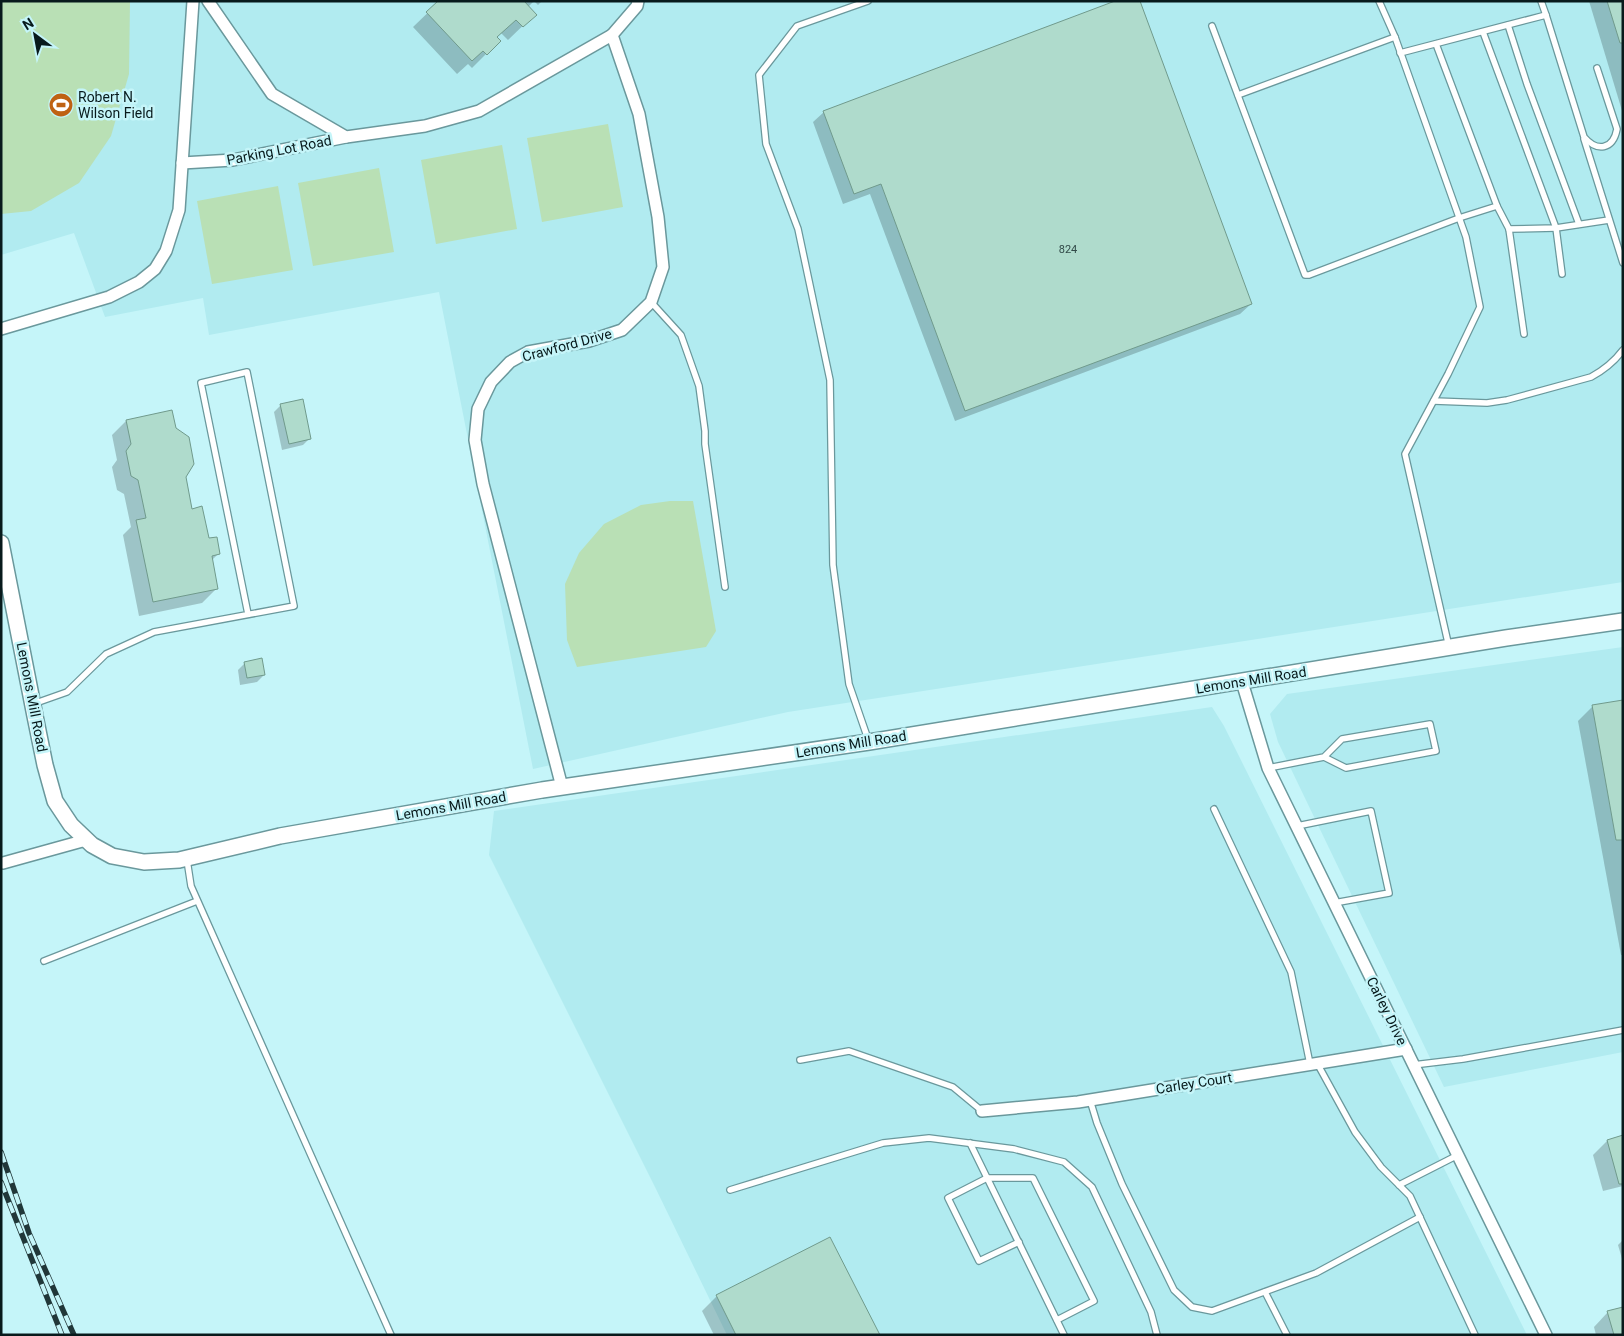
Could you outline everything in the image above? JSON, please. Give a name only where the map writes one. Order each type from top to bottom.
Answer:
[{"type":"street","points":[[1,329],[105,299],[139,282],[154,269],[166,251],[179,210],[193,1]]},
{"type":"street","points":[[208,1],[272,94],[346,137]]},
{"type":"street","points":[[612,35],[637,6],[638,1]]},
{"type":"street","name":"Parking Lot Road","points":[[182,163],[234,160],[346,137],[425,126],[479,111],[612,35]]},
{"type":"street","name":"Crawford Drive","points":[[562,787],[483,484],[475,440],[478,409],[492,382],[510,362],[528,352],[589,341],[622,330],[651,302],[663,267],[658,217],[639,114],[612,35]]},
{"type":"street","name":"Lemons Mill Road","points":[[1,543],[45,765],[55,801],[65,818],[86,840],[112,856],[134,862],[156,862],[187,858],[280,836],[562,787],[869,742],[1623,621]]},
{"type":"street","name":"Carley Drive","points":[[1242,682],[1268,768],[1546,1335]]},
{"type":"street","points":[[3,863],[86,840]]},
{"type":"street","name":"Carley Court","points":[[982,1111],[1090,1100],[1406,1049]]},
{"type":"lane","points":[[868,1],[797,26],[759,75],[766,144],[798,229],[830,380],[834,565],[849,684],[869,742]]},
{"type":"lane","points":[[1379,1],[1395,37],[1466,237],[1480,307],[1406,454],[1449,648]]},
{"type":"lane","points":[[1541,1],[1623,263]]},
{"type":"lane","points":[[1400,53],[1546,15]]},
{"type":"lane","points":[[1508,25],[1527,84],[1580,224]]},
{"type":"lane","points":[[1212,26],[1305,275],[1309,276],[1459,218],[1498,206]]},
{"type":"lane","points":[[1483,32],[1556,228],[1562,274]]},
{"type":"lane","points":[[1238,95],[1395,37]]},
{"type":"lane","points":[[1436,44],[1498,206],[1509,229],[1524,334]]},
{"type":"lane","points":[[1584,137],[1591,145],[1600,148],[1608,145],[1616,137],[1617,129],[1597,68]]},
{"type":"lane","points":[[1509,229],[1556,228],[1609,220]]},
{"type":"lane","points":[[651,302],[681,335],[699,386],[725,588]]},
{"type":"lane","points":[[1434,401],[1487,403],[1507,400],[1591,377],[1617,359],[1623,350]]},
{"type":"lane","points":[[33,704],[67,692],[106,654],[154,632],[294,606],[247,372],[201,383],[248,614]]},
{"type":"lane","points":[[1268,768],[1324,757],[1342,739],[1430,724],[1436,751],[1346,768],[1324,757]]},
{"type":"lane","points":[[1214,809],[1291,972],[1314,1064],[1355,1132],[1381,1167],[1410,1196],[1475,1335]]},
{"type":"lane","points":[[1297,826],[1372,811],[1389,893],[1334,903]]},
{"type":"lane","points":[[187,858],[191,886],[391,1335]]},
{"type":"lane","points":[[44,961],[198,901]]},
{"type":"lane","points":[[1413,1064],[1463,1059],[1623,1030]]},
{"type":"lane","points":[[800,1060],[849,1051],[953,1087],[982,1111]]},
{"type":"lane","points":[[1090,1100],[1097,1123],[1122,1184],[1174,1290],[1192,1307],[1212,1312],[1316,1273],[1420,1217]]},
{"type":"lane","points":[[730,1190],[883,1143],[928,1138],[1014,1149],[1064,1162],[1092,1187],[1151,1312],[1157,1335]]},
{"type":"lane","points":[[970,1143],[1064,1335]]},
{"type":"lane","points":[[1399,1185],[1458,1155]]},
{"type":"lane","points":[[1018,1242],[978,1261],[948,1198],[987,1178],[1033,1178],[1094,1301],[1057,1320]]},
{"type":"lane","points":[[1265,1292],[1286,1335]]},
{"type":"shaded area","points":[[1,1],[1623,1],[1623,582],[788,712],[533,769],[439,292],[209,335],[203,298],[105,317],[74,233],[1,255]]},
{"type":"shaded area","points":[[1623,647],[1623,1052],[1444,1087],[1278,742],[1270,714],[1287,694]]},
{"type":"shaded area","points":[[1212,707],[1224,726],[1527,1335],[727,1335],[489,855],[494,811]]},
{"type":"green space","name":"Robert N. Wilson Field","points":[[1,1],[130,1],[129,74],[111,136],[79,183],[31,211],[1,214]]},
{"type":"green space","points":[[608,124],[623,207],[542,222],[527,138]]},
{"type":"green space","points":[[502,145],[517,229],[436,244],[421,160]]},
{"type":"green space","points":[[379,168],[394,252],[313,266],[298,183]]},
{"type":"green space","points":[[278,186],[293,270],[212,284],[197,201]]},
{"type":"green space","points":[[670,501],[693,501],[716,631],[706,647],[577,667],[567,640],[565,584],[579,553],[604,524],[641,505]]},
{"type":"building","points":[[438,1],[524,1],[537,15],[523,27],[516,20],[497,37],[501,41],[487,55],[483,51],[472,61],[426,12]]},
{"type":"building","points":[[1115,1],[1140,1],[1252,304],[965,411],[881,184],[854,194],[823,111]]},
{"type":"building","points":[[1607,1],[1623,1],[1623,43],[1620,43]]},
{"type":"building","points":[[303,399],[311,439],[289,444],[280,404]]},
{"type":"building","points":[[172,410],[176,428],[189,437],[194,464],[186,477],[192,509],[202,506],[209,538],[217,537],[220,554],[212,556],[218,589],[153,602],[136,520],[146,518],[138,480],[131,476],[126,451],[131,444],[126,420]]},
{"type":"building","points":[[262,658],[265,675],[247,678],[244,662]]},
{"type":"building","points":[[1623,700],[1623,840],[1616,840],[1592,705]]},
{"type":"building","points":[[1623,1135],[1623,1184],[1619,1184],[1607,1140]]},
{"type":"building","points":[[830,1237],[880,1335],[736,1335],[716,1295]]},
{"type":"building","points":[[1623,1307],[1623,1335],[1614,1335],[1607,1311]]},
{"type":"railway","points":[[1,1152],[29,1233],[74,1335]]},
{"type":"railway","points":[[1,1182],[62,1335]]},
{"type":"place","name":"Robert N. Wilson Field","points":[[61,105]]}]
